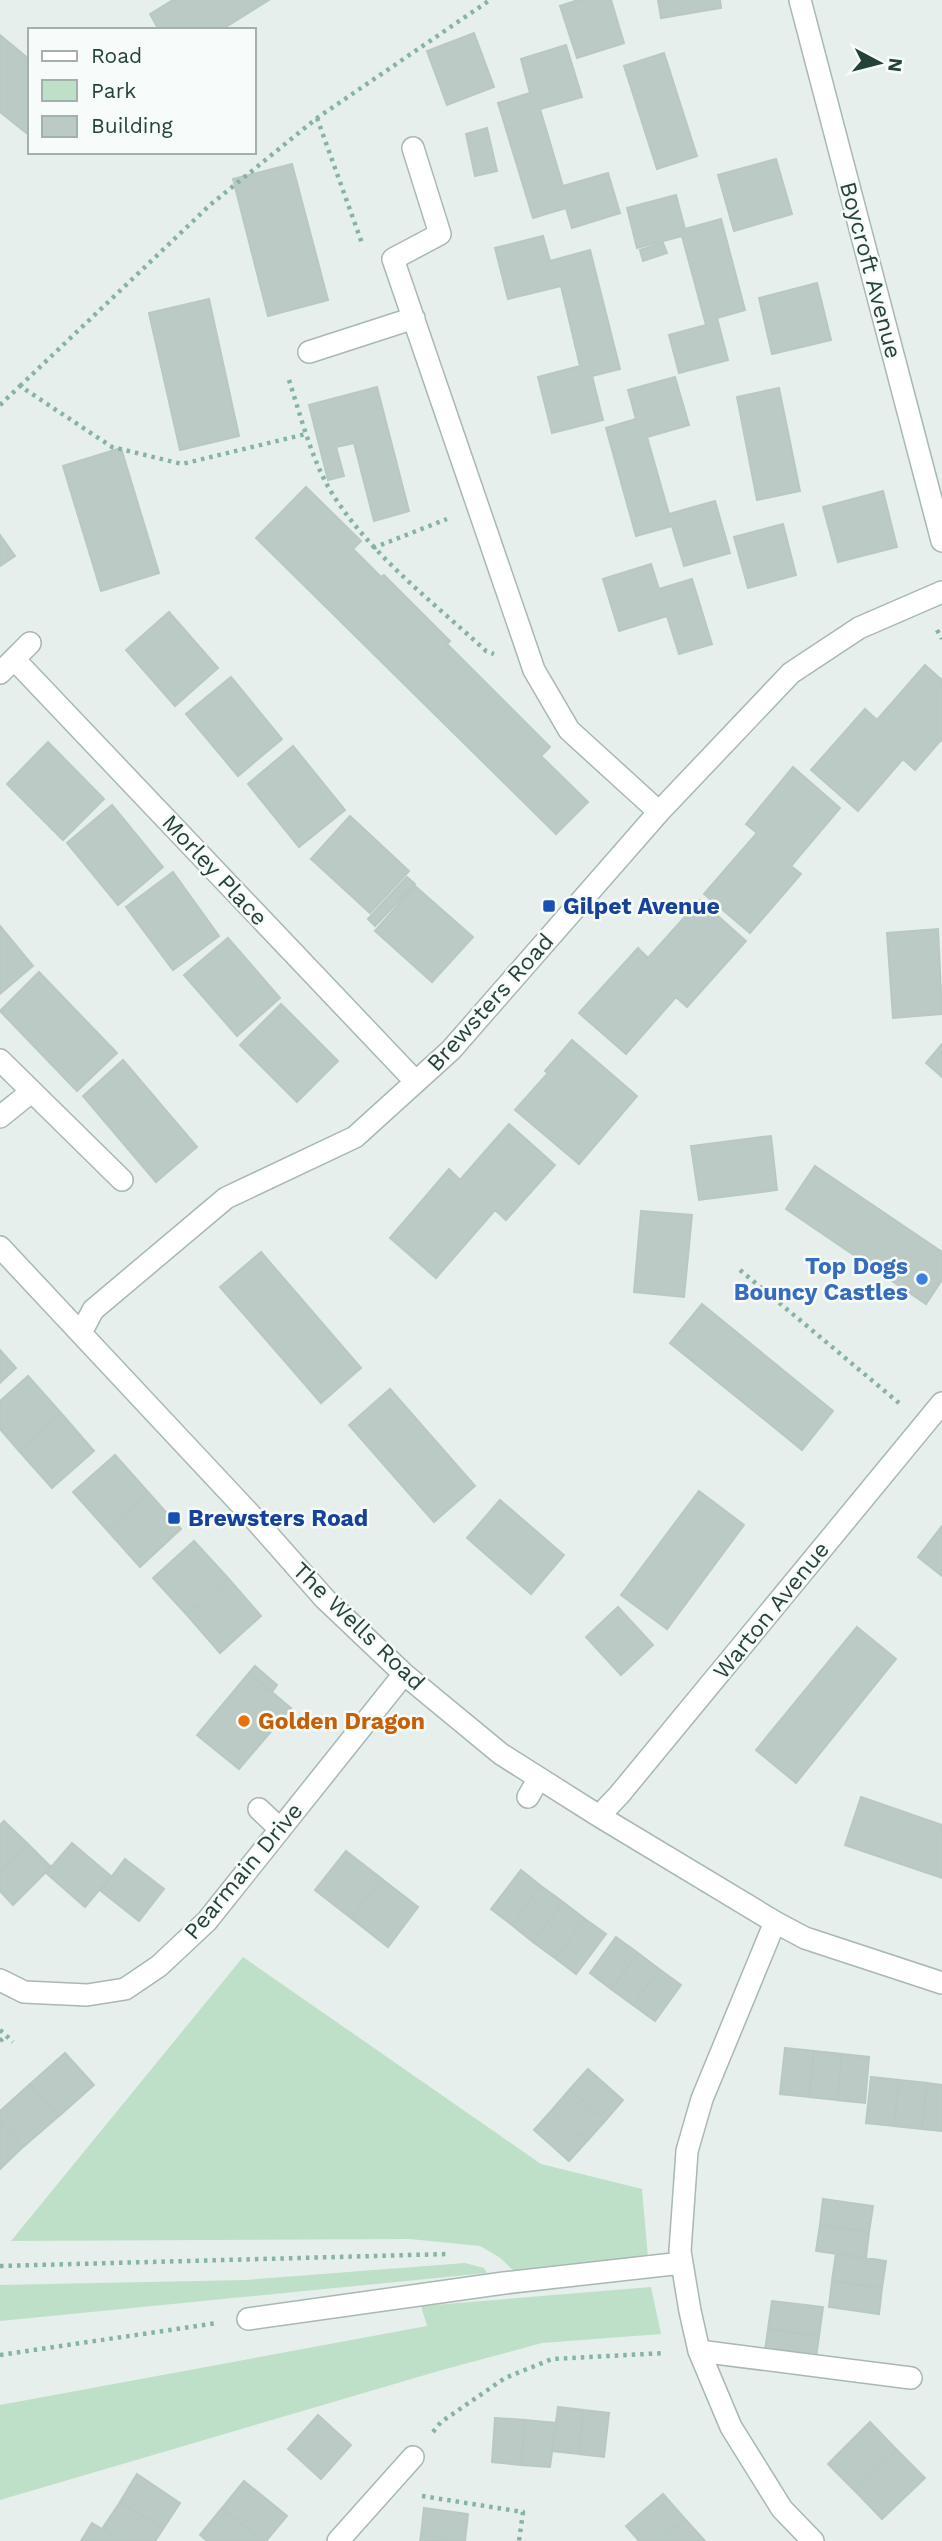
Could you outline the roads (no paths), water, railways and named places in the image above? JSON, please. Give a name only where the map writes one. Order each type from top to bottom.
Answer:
[{"type":"street","name":"Boycroft Avenue","points":[[800,0],[942,541]]},
{"type":"street","points":[[412,148],[440,234],[393,259],[534,670],[569,730],[659,812]]},
{"type":"street","points":[[310,352],[414,318]]},
{"type":"street","name":"Brewsters Road","points":[[81,1333],[93,1310],[226,1198],[355,1137],[451,1050],[659,812],[790,673],[859,628],[942,593]]},
{"type":"street","name":"Morley Place","points":[[30,643],[7,666],[416,1082]]},
{"type":"street","points":[[0,1060],[122,1180]]},
{"type":"street","points":[[0,1117],[31,1092]]},
{"type":"street","name":"The Wells Road","points":[[0,1247],[249,1513],[325,1599],[404,1674],[501,1754],[599,1816],[805,1938],[942,1983]]},
{"type":"street","name":"Warton Avenue","points":[[599,1816],[942,1403]]},
{"type":"street","name":"Pearmain Drive","points":[[0,1980],[24,1992],[87,1995],[125,1989],[159,1966],[207,1921],[404,1674]]},
{"type":"street","points":[[528,1797],[539,1778]]},
{"type":"street","points":[[259,1809],[279,1828]]},
{"type":"street","points":[[775,1922],[702,2099],[691,2138],[684,2185],[680,2251],[699,2351],[731,2427],[782,2509],[813,2541]]},
{"type":"street","points":[[248,2319],[504,2283],[682,2263]]},
{"type":"street","points":[[699,2351],[911,2378]]},
{"type":"street","points":[[338,2541],[412,2457]]},
{"type":"place","name":"Gilpet Avenue","points":[[549,906]]},
{"type":"place","name":"Top Dogs Bouncy Castles","points":[[922,1279]]},
{"type":"place","name":"Brewsters Road","points":[[174,1518]]},
{"type":"place","name":"Golden Dragon","points":[[244,1721]]}]
